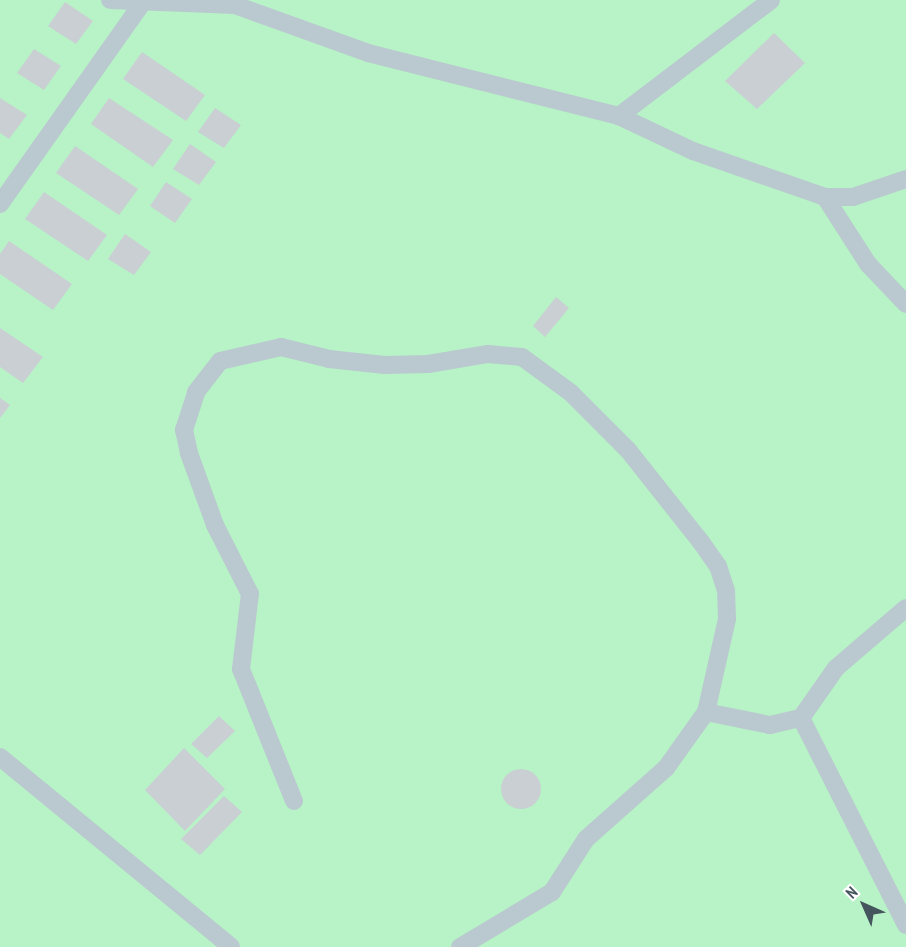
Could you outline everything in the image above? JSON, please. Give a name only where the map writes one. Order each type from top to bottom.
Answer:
[{"type":"street","points":[[110,0],[235,5],[368,53],[619,117],[693,151],[825,197],[853,196],[906,179]]},
{"type":"street","points":[[619,117],[771,0]]},
{"type":"street","points":[[0,204],[143,2]]},
{"type":"street","points":[[825,197],[868,264],[906,304]]},
{"type":"street","points":[[294,801],[241,669],[250,594],[196,479],[184,430],[206,375],[220,361],[255,350],[281,347],[329,359],[385,365],[507,354],[542,368],[628,450],[718,566],[726,590],[727,619],[706,712],[666,768],[585,839],[552,892],[460,947]]},
{"type":"street","points":[[706,712],[770,725],[801,718],[836,668],[906,608]]},
{"type":"street","points":[[801,718],[906,925]]},
{"type":"street","points":[[0,757],[231,947]]},
{"type":"green space","points":[[0,0],[906,0],[906,947],[0,947]]},
{"type":"building","points":[[65,2],[93,21],[76,44],[48,26]]},
{"type":"building","points":[[774,33],[805,63],[757,109],[725,81]]},
{"type":"building","points":[[34,49],[61,66],[44,90],[17,73]]},
{"type":"building","points":[[142,52],[205,95],[186,121],[123,79]]},
{"type":"building","points":[[0,98],[27,115],[9,139],[0,133]]},
{"type":"building","points":[[109,98],[173,140],[153,167],[91,124]]},
{"type":"building","points":[[215,108],[241,125],[224,148],[198,132]]},
{"type":"building","points":[[190,144],[216,162],[199,185],[173,169]]},
{"type":"building","points":[[75,146],[138,189],[119,215],[56,173]]},
{"type":"building","points":[[166,182],[192,199],[175,223],[150,206]]},
{"type":"building","points":[[44,192],[107,235],[88,261],[25,219]]},
{"type":"building","points":[[125,234],[151,252],[134,275],[108,259]]},
{"type":"building","points":[[9,241],[72,284],[53,310],[0,274],[0,254]]},
{"type":"building","points":[[556,297],[569,308],[545,337],[533,326]]},
{"type":"building","points":[[0,328],[43,357],[23,383],[0,367]]},
{"type":"building","points":[[0,398],[10,405],[0,418]]},
{"type":"building","points":[[219,716],[235,731],[207,758],[191,744]]},
{"type":"building","points":[[184,748],[225,789],[185,831],[145,790]]},
{"type":"building","points":[[521,769],[535,775],[541,789],[535,803],[521,809],[507,803],[501,789],[507,775]]},
{"type":"building","points":[[224,796],[242,812],[200,855],[181,839]]}]
